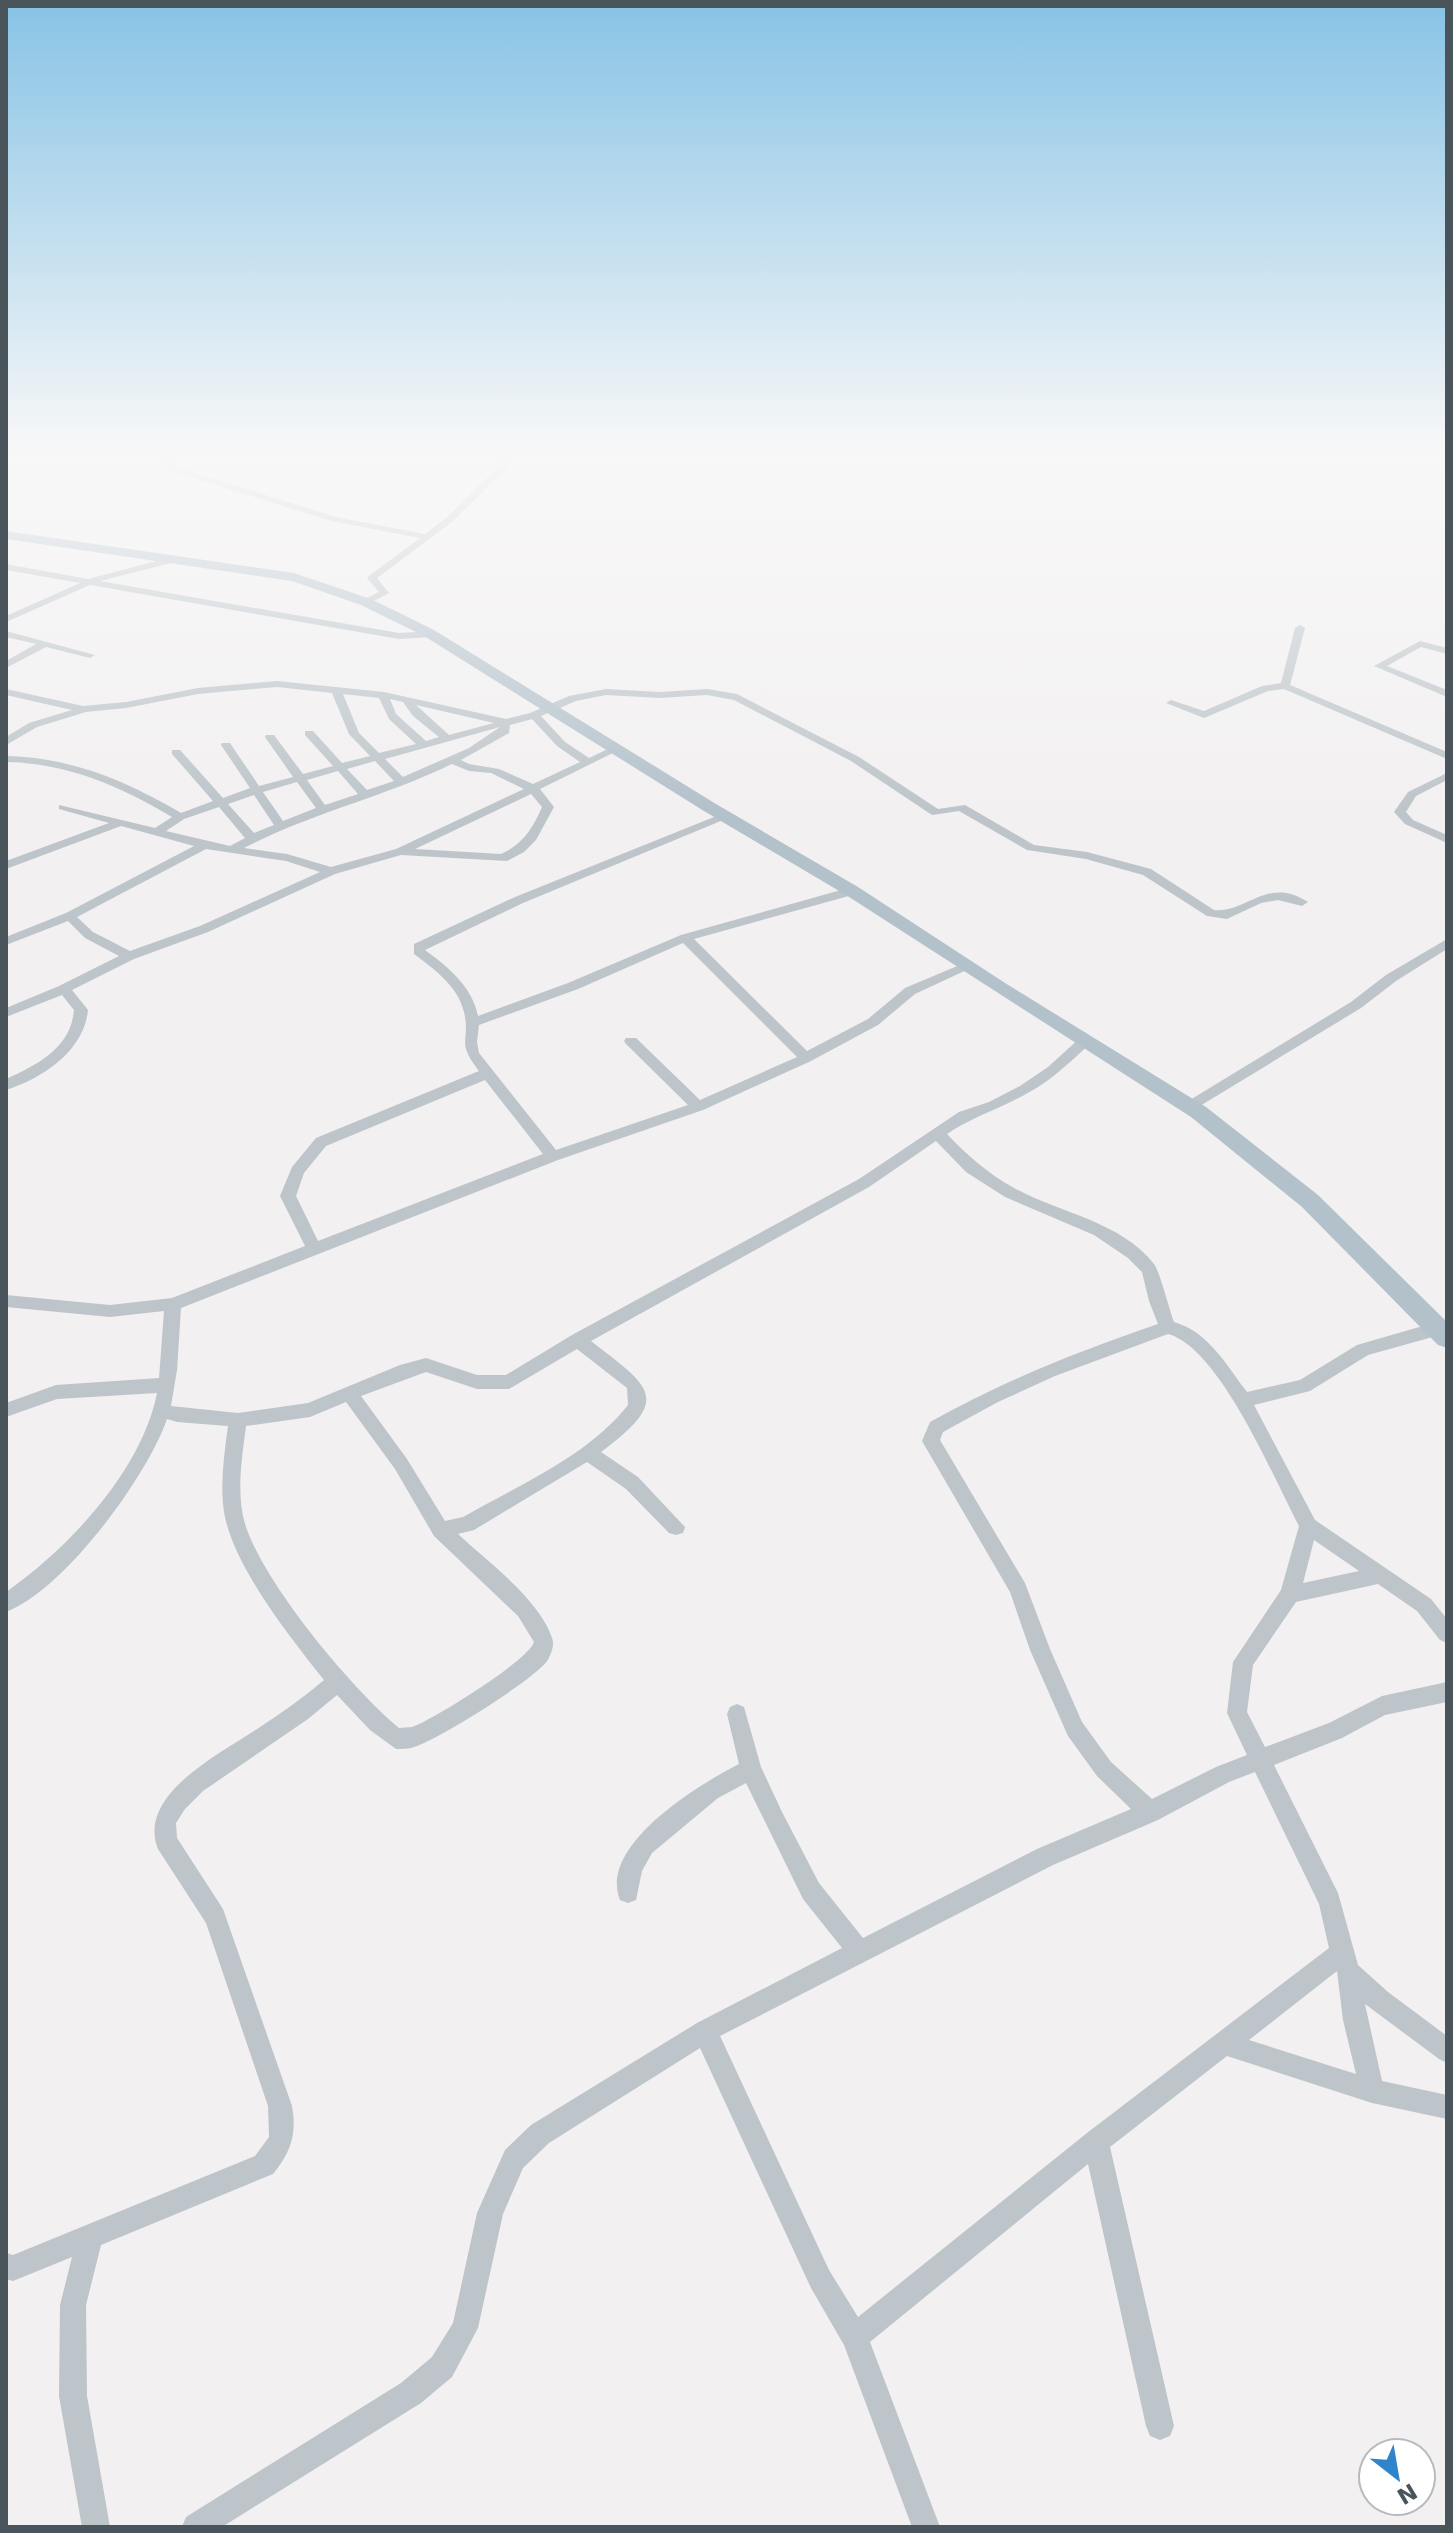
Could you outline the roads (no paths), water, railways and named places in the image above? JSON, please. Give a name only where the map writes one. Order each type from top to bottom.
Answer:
[{"type":"main road","points":[[276,574],[294,577],[368,601],[433,634],[542,712],[616,749],[852,891],[967,967],[1190,1106],[1261,1159],[1334,1222],[1443,1331]]},
{"type":"street","points":[[6,581],[26,574]]},
{"type":"street","points":[[49,574],[399,636],[433,634]]},
{"type":"street","points":[[6,619],[93,580],[116,574]]},
{"type":"street","points":[[368,601],[384,593],[372,578],[377,574]]},
{"type":"street","points":[[1285,686],[1300,628]]},
{"type":"street","points":[[6,634],[90,655]]},
{"type":"street","points":[[6,665],[46,643]]},
{"type":"street","points":[[1447,651],[1420,644],[1379,666],[1447,694]]},
{"type":"street","points":[[6,742],[33,725],[85,709],[126,705],[198,691],[277,684],[384,695],[505,722]]},
{"type":"street","points":[[1171,703],[1204,715],[1266,688],[1285,686],[1447,756]]},
{"type":"street","points":[[6,692],[85,709]]},
{"type":"street","points":[[337,692],[354,734],[402,782]]},
{"type":"street","points":[[159,831],[180,817],[256,790],[542,712],[573,698],[606,692],[660,695],[707,692],[737,697],[855,759],[936,813],[952,807],[968,809],[1031,848],[1087,856],[1147,872],[1211,913],[1227,915],[1257,900],[1278,896],[1302,902]]},
{"type":"street","points":[[384,695],[384,702],[392,716],[423,744]]},
{"type":"street","points":[[406,699],[417,714],[446,738]]},
{"type":"street","points":[[542,712],[561,744],[589,763]]},
{"type":"street","points":[[230,850],[279,824],[402,782],[452,759],[505,731],[505,722]]},
{"type":"street","points":[[309,733],[365,795]]},
{"type":"street","points":[[270,737],[324,811]]},
{"type":"street","points":[[226,745],[279,824]]},
{"type":"street","points":[[6,1013],[64,989],[129,956],[204,929],[331,871],[400,852],[616,749]]},
{"type":"street","points":[[176,752],[252,838]]},
{"type":"street","points":[[6,759],[30,758],[61,765],[139,792],[180,817]]},
{"type":"street","points":[[400,852],[489,859],[518,852],[537,834],[548,807],[546,801],[531,788],[493,770],[463,769],[452,759]]},
{"type":"street","points":[[1447,776],[1412,794],[1400,807],[1400,812],[1409,822],[1447,839]]},
{"type":"street","points":[[63,807],[204,845],[287,858],[331,871]]},
{"type":"street","points":[[553,1156],[486,1074],[468,1043],[473,1022],[452,977],[419,951],[419,947],[519,900],[724,816]]},
{"type":"street","points":[[6,865],[119,823]]},
{"type":"street","points":[[6,941],[70,916],[204,845]]},
{"type":"street","points":[[473,1022],[573,986],[685,938],[852,891]]},
{"type":"street","points":[[70,916],[78,928],[129,956]]},
{"type":"street","points":[[685,938],[806,1058]]},
{"type":"street","points":[[1190,1106],[1356,1005],[1391,978],[1447,943]]},
{"type":"street","points":[[6,1301],[110,1311],[173,1304],[553,1156],[698,1107],[806,1058],[873,1022],[910,991],[967,967]]},
{"type":"street","points":[[6,1085],[44,1066],[64,1047],[78,1027],[81,1010],[64,989]]},
{"type":"street","points":[[162,1410],[177,1415],[238,1420],[310,1410],[406,1370],[426,1365],[477,1382],[509,1382],[578,1340],[864,1183],[964,1115],[994,1105],[1025,1089],[1053,1070],[1086,1040]]},
{"type":"street","points":[[631,1041],[698,1107]]},
{"type":"street","points":[[315,1250],[288,1196],[297,1171],[321,1142],[486,1074]]},
{"type":"street","points":[[937,1133],[971,1168],[1010,1193],[1100,1231],[1134,1254],[1149,1269],[1168,1327]]},
{"type":"street","points":[[6,1603],[68,1550],[98,1517],[140,1461],[162,1410],[173,1304]]},
{"type":"street","points":[[1150,1812],[1104,1769],[1075,1729],[1040,1650],[1018,1589],[931,1441],[936,1427],[1009,1387],[1087,1355],[1168,1327],[1186,1332],[1206,1350],[1243,1400],[1308,1526],[1424,1605],[1447,1634]]},
{"type":"street","points":[[1243,1400],[1304,1386],[1363,1350],[1443,1331]]},
{"type":"street","points":[[441,1530],[467,1524],[502,1506],[587,1452],[621,1427],[637,1407],[638,1396],[634,1384],[578,1340]]},
{"type":"street","points":[[6,1410],[56,1392],[166,1385]]},
{"type":"street","points":[[238,1420],[230,1476],[236,1525],[264,1580],[338,1681],[381,1729],[396,1739],[414,1737],[466,1708],[529,1666],[541,1653],[544,1641],[525,1610],[441,1530],[401,1464],[350,1394]]},
{"type":"street","points":[[587,1452],[632,1483],[676,1527]]},
{"type":"street","points":[[1308,1526],[1290,1594],[1243,1662],[1237,1713],[1330,1901],[1340,1933],[1355,2020],[1372,2091]]},
{"type":"street","points":[[1290,1594],[1381,1575]]},
{"type":"street","points":[[6,2266],[13,2268],[90,2238],[264,2165],[280,2146],[284,2125],[280,2106],[215,1917],[166,1841],[165,1821],[177,1801],[195,1783],[301,1712],[338,1681]]},
{"type":"street","points":[[196,2527],[411,2393],[442,2367],[465,2328],[490,2213],[514,2159],[540,2134],[705,2031],[1045,1857],[1150,1812],[1261,1758],[1335,1731],[1382,1706],[1447,1692]]},
{"type":"street","points":[[737,1714],[751,1769],[811,1891],[859,1951]]},
{"type":"street","points":[[628,1892],[631,1869],[644,1845],[710,1790],[751,1769]]},
{"type":"street","points":[[855,2337],[1222,2043],[1347,1965]]},
{"type":"street","points":[[1347,1965],[1447,2051]]},
{"type":"street","points":[[705,2031],[820,2279],[855,2337],[926,2527]]},
{"type":"street","points":[[1222,2043],[1372,2091],[1447,2107]]},
{"type":"street","points":[[1096,2142],[1160,2426]]},
{"type":"street","points":[[90,2238],[73,2305],[73,2396],[96,2527]]}]
